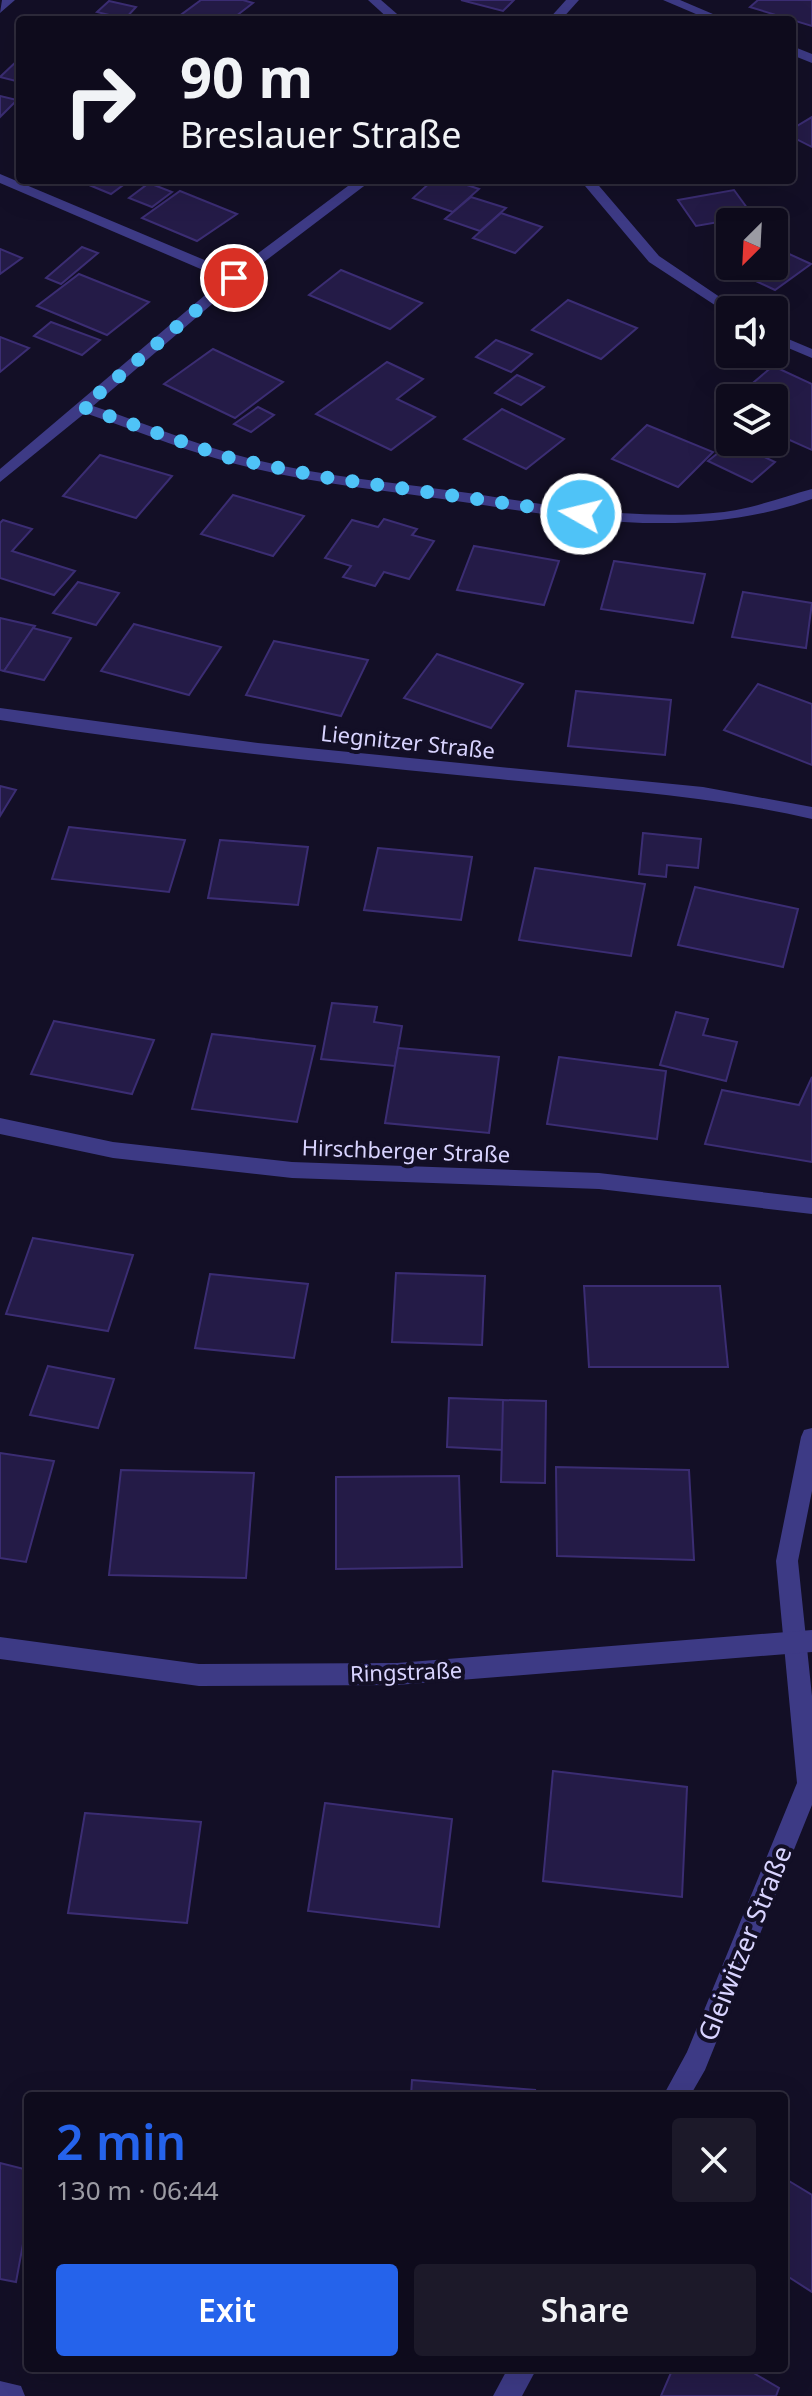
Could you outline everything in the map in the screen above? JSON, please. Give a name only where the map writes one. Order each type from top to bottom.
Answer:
[{"type":"street","points":[[0,9],[9,0]]},
{"type":"street","points":[[374,0],[393,16]]},
{"type":"street","points":[[558,16],[573,0]]},
{"type":"street","points":[[669,0],[711,16]]},
{"type":"street","points":[[0,178],[234,278]]},
{"type":"street","points":[[0,477],[234,278],[360,184]]},
{"type":"street","points":[[590,184],[654,259],[716,300]]},
{"type":"street","points":[[788,343],[812,354]]},
{"type":"street","points":[[83,407],[226,457],[323,477],[610,518],[690,519],[751,512],[793,503],[812,494]]},
{"type":"street","name":"Liegnitzer Straße","points":[[0,714],[80,727],[316,754],[714,794],[812,813]]},
{"type":"street","name":"Hirschberger Straße","points":[[0,1126],[113,1150],[292,1170],[599,1181],[812,1206]]},
{"type":"street","name":"Gleiwitzer Straße","points":[[678,2092],[696,2061],[809,1783],[803,1643],[787,1561],[812,1437]]},
{"type":"street","name":"Ringstraße","points":[[0,1648],[199,1675],[397,1674],[803,1643]]},
{"type":"street","points":[[507,2396],[521,2372]]},
{"type":"street","points":[[0,2395],[11,2396]]},
{"type":"building","points":[[201,0],[243,0],[253,3],[236,16],[179,16]]},
{"type":"building","points":[[461,0],[514,0],[503,11]]},
{"type":"building","points":[[758,0],[812,0],[812,26],[796,21],[796,16],[779,16],[750,7]]},
{"type":"building","points":[[109,1],[136,7],[128,16],[97,12]]},
{"type":"building","points":[[16,62],[16,81],[0,77]]},
{"type":"building","points":[[0,96],[16,100],[16,101],[0,117]]},
{"type":"building","points":[[812,117],[812,147],[796,139],[796,127]]},
{"type":"building","points":[[87,184],[125,184],[111,194]]},
{"type":"building","points":[[148,184],[172,192],[152,207],[129,198]]},
{"type":"building","points":[[429,184],[464,184],[479,189],[453,212],[413,198]]},
{"type":"building","points":[[734,190],[747,208],[716,208],[716,222],[696,226],[678,200]]},
{"type":"building","points":[[180,191],[237,214],[197,241],[142,218]]},
{"type":"building","points":[[471,197],[506,208],[480,231],[445,219]]},
{"type":"building","points":[[501,213],[542,227],[515,253],[473,238]]},
{"type":"building","points":[[82,247],[98,253],[61,284],[46,278]]},
{"type":"building","points":[[0,249],[22,258],[0,274]]},
{"type":"building","points":[[788,253],[811,264],[775,290],[754,280],[788,280]]},
{"type":"building","points":[[341,270],[422,303],[390,329],[309,295]]},
{"type":"building","points":[[79,274],[149,302],[107,335],[37,306]]},
{"type":"building","points":[[568,300],[637,328],[601,359],[532,330]]},
{"type":"building","points":[[51,322],[100,340],[82,355],[34,336]]},
{"type":"building","points":[[0,337],[29,348],[0,372]]},
{"type":"building","points":[[496,340],[532,354],[511,372],[476,357]]},
{"type":"building","points":[[213,349],[283,382],[235,418],[164,384]]},
{"type":"building","points":[[387,362],[423,379],[397,399],[435,417],[391,450],[316,414]]},
{"type":"building","points":[[771,368],[777,368],[812,384],[812,450],[788,439],[788,384],[752,384]]},
{"type":"building","points":[[517,375],[544,387],[521,405],[495,393]]},
{"type":"building","points":[[258,407],[274,415],[251,432],[234,424]]},
{"type":"building","points":[[502,409],[564,439],[526,469],[464,439]]},
{"type":"building","points":[[647,425],[713,452],[678,487],[612,459]]},
{"type":"building","points":[[100,455],[172,476],[136,518],[63,496]]},
{"type":"building","points":[[716,455],[762,456],[775,462],[752,482],[708,461]]},
{"type":"building","points":[[233,495],[304,516],[273,556],[201,534]]},
{"type":"building","points":[[384,519],[417,529],[412,535],[434,541],[409,579],[384,572],[375,586],[343,577],[351,566],[325,558],[352,520],[378,527]]},
{"type":"building","points":[[3,520],[32,529],[12,551],[75,571],[54,595],[0,578],[0,523]]},
{"type":"building","points":[[474,546],[559,561],[544,605],[457,590]]},
{"type":"building","points":[[614,561],[705,574],[693,623],[601,609]]},
{"type":"building","points":[[78,582],[119,593],[96,625],[53,613]]},
{"type":"building","points":[[743,592],[812,603],[806,648],[732,637]]},
{"type":"building","points":[[0,618],[35,626],[4,671],[0,670]]},
{"type":"building","points":[[134,624],[221,647],[189,695],[101,671]]},
{"type":"building","points":[[33,628],[71,638],[44,680],[4,671]]},
{"type":"building","points":[[274,641],[368,660],[341,716],[246,695]]},
{"type":"building","points":[[437,654],[523,684],[491,728],[404,698]]},
{"type":"building","points":[[758,684],[812,704],[812,765],[724,730]]},
{"type":"building","points":[[576,691],[671,700],[665,755],[568,746]]},
{"type":"building","points":[[0,786],[16,790],[0,816]]},
{"type":"building","points":[[69,827],[185,840],[169,892],[52,879]]},
{"type":"building","points":[[643,833],[701,839],[698,868],[667,865],[666,877],[639,874]]},
{"type":"building","points":[[220,840],[308,847],[298,905],[208,898]]},
{"type":"building","points":[[378,848],[472,857],[461,920],[364,910]]},
{"type":"building","points":[[535,868],[645,884],[631,956],[519,940]]},
{"type":"building","points":[[695,887],[798,909],[783,967],[678,945]]},
{"type":"building","points":[[332,1003],[377,1007],[374,1022],[402,1026],[395,1066],[321,1059]]},
{"type":"building","points":[[676,1012],[708,1019],[703,1035],[737,1042],[726,1081],[660,1065]]},
{"type":"building","points":[[54,1021],[154,1040],[132,1094],[31,1074]]},
{"type":"building","points":[[212,1034],[315,1046],[297,1122],[192,1109]]},
{"type":"building","points":[[398,1048],[499,1057],[489,1133],[385,1123]]},
{"type":"building","points":[[559,1057],[666,1071],[657,1139],[547,1124]]},
{"type":"building","points":[[812,1077],[812,1162],[705,1144],[722,1090],[799,1105]]},
{"type":"building","points":[[33,1238],[133,1255],[108,1331],[6,1314]]},
{"type":"building","points":[[396,1273],[485,1276],[482,1345],[392,1342]]},
{"type":"building","points":[[210,1274],[308,1284],[294,1358],[195,1348]]},
{"type":"building","points":[[584,1286],[720,1286],[728,1367],[589,1367]]},
{"type":"building","points":[[48,1366],[114,1379],[98,1428],[30,1415]]},
{"type":"building","points":[[449,1398],[503,1400],[503,1450],[447,1447]]},
{"type":"building","points":[[503,1400],[546,1401],[545,1483],[501,1482]]},
{"type":"building","points":[[0,1453],[54,1461],[26,1562],[0,1558]]},
{"type":"building","points":[[556,1467],[689,1470],[694,1560],[557,1556]]},
{"type":"building","points":[[121,1470],[254,1473],[246,1578],[109,1575]]},
{"type":"building","points":[[459,1476],[462,1567],[336,1569],[336,1477]]},
{"type":"building","points":[[553,1771],[687,1787],[682,1897],[543,1881]]},
{"type":"building","points":[[325,1803],[452,1819],[439,1927],[308,1911]]},
{"type":"building","points":[[85,1813],[201,1822],[187,1923],[68,1913]]},
{"type":"building","points":[[412,2080],[535,2090],[535,2092],[411,2092]]},
{"type":"building","points":[[0,2163],[24,2169],[24,2239],[16,2282],[0,2279]]},
{"type":"building","points":[[788,2180],[812,2195],[812,2292],[788,2277]]},
{"type":"building","points":[[671,2372],[752,2372],[779,2388],[776,2396],[661,2396]]},
{"type":"route","points":[[234,278],[83,407],[226,457],[323,477],[581,514]]}]
